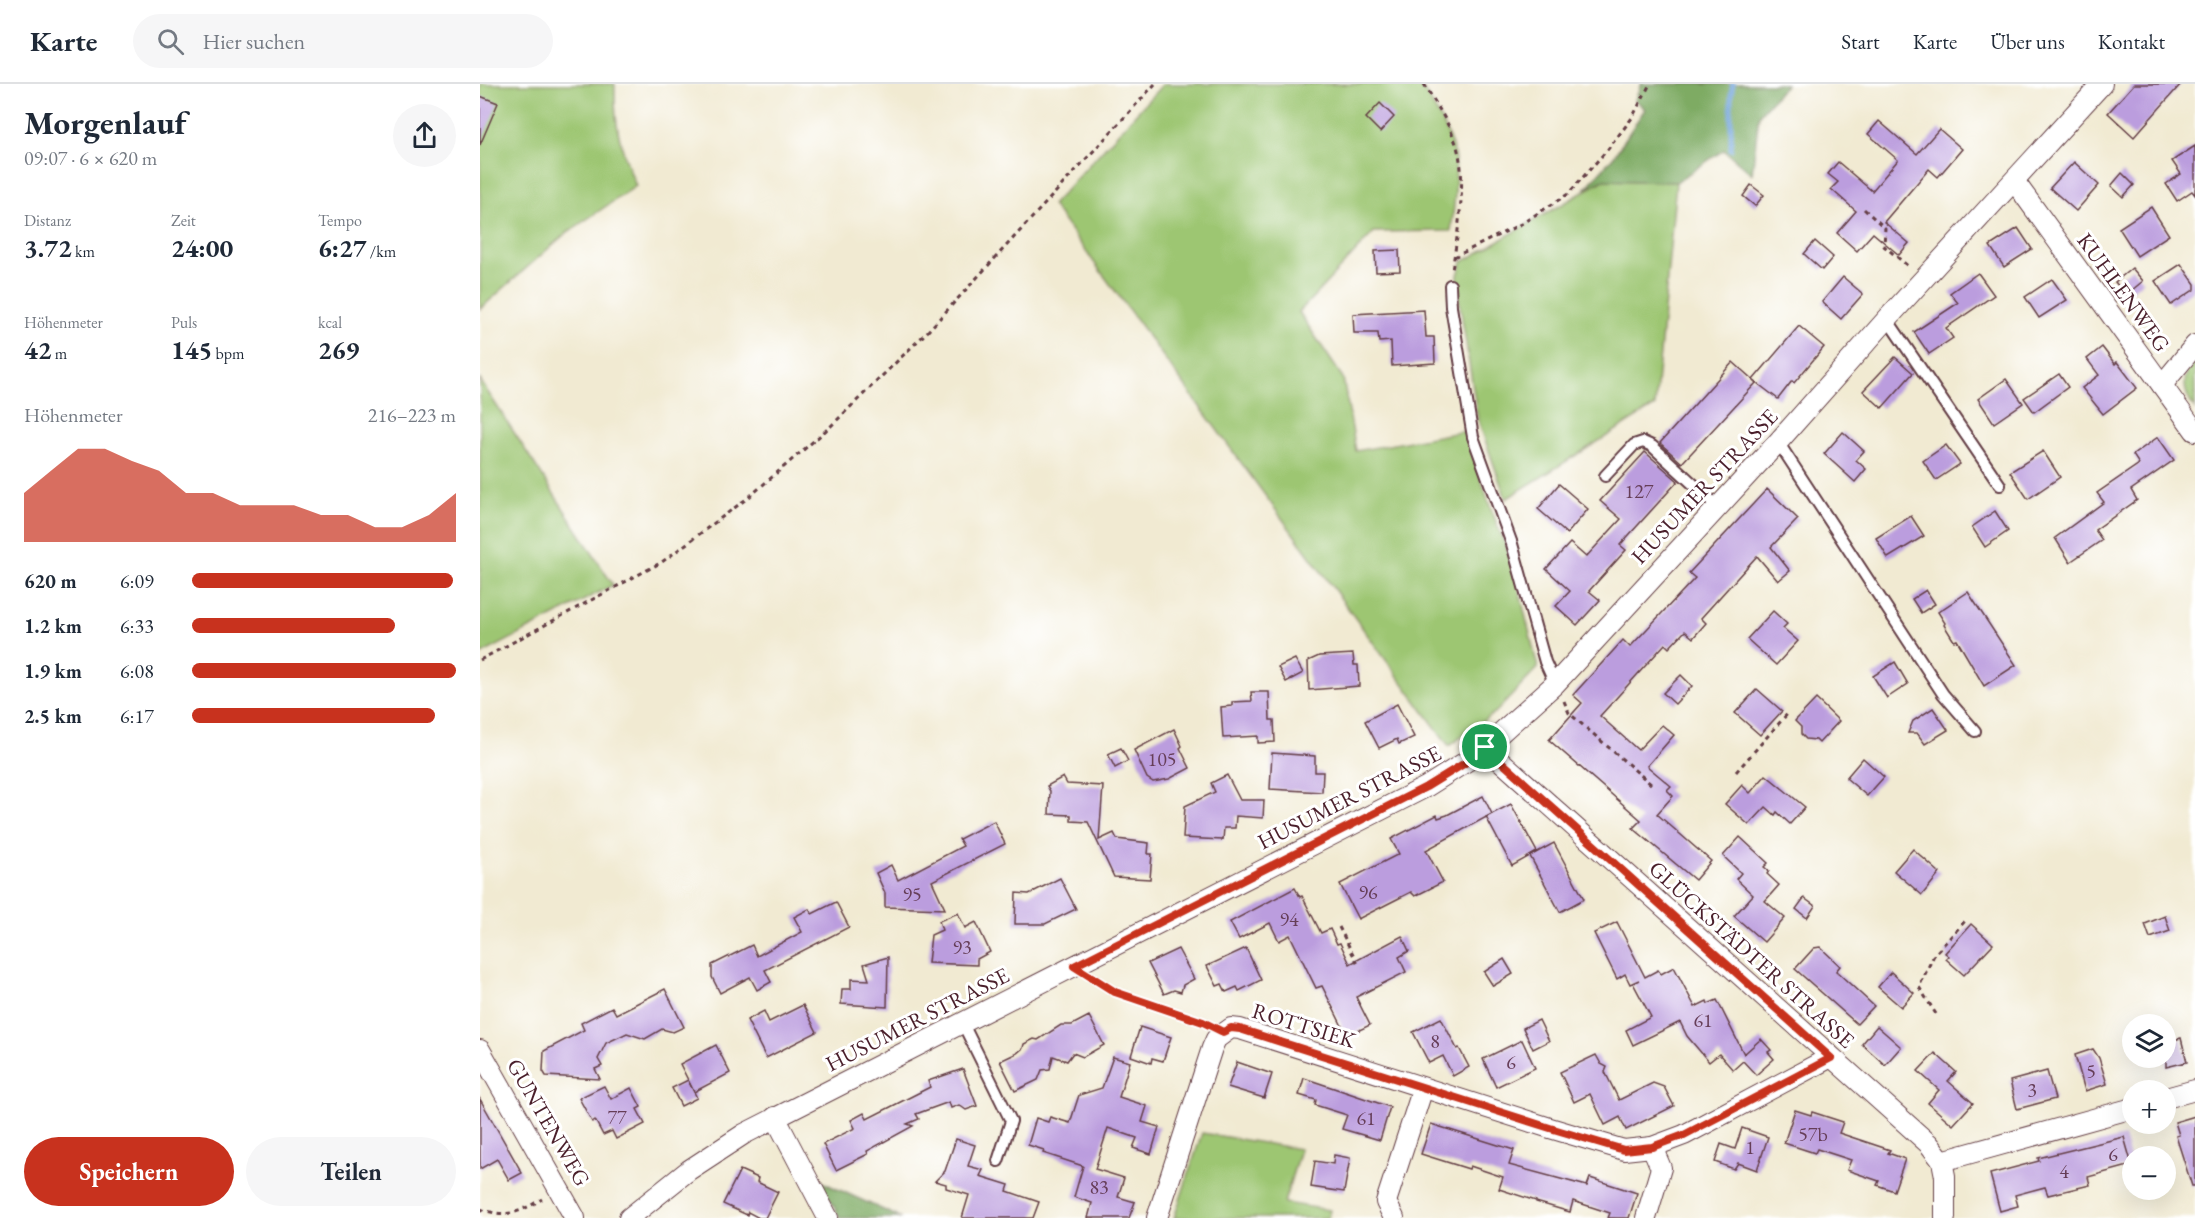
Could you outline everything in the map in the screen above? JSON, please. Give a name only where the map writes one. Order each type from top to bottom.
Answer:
[{"type":"street","name":"HUSUMER STRASSE","points":[[629,1218],[712,1154],[774,1117],[1426,787],[1465,763],[1555,684],[2102,84]]},
{"type":"street","name":"KUHLENWEG","points":[[2015,182],[2195,432]]},
{"type":"street","points":[[2162,385],[2195,345]]},
{"type":"street","name":"GLÜCKSTÄDTER STRASSE","points":[[1485,747],[1929,1144],[1942,1161]]},
{"type":"street","name":"ROTTSIEK","points":[[1157,1218],[1212,1048],[1216,1039],[1231,1028],[1624,1150],[1652,1147],[1684,1135],[1831,1058]]},
{"type":"street","name":"GUNTENWEG","points":[[480,1050],[575,1218]]},
{"type":"street","points":[[1394,1218],[1386,1202],[1423,1088]]},
{"type":"street","points":[[2176,1095],[2195,1090]]},
{"type":"street","points":[[1945,1218],[1946,1189],[1942,1161],[2122,1111]]},
{"type":"street","points":[[774,1117],[828,1218]]},
{"type":"street","points":[[1646,1218],[1660,1167],[1652,1147]]},
{"type":"lane","points":[[1450,285],[1451,307],[1473,437],[1512,544],[1545,662],[1555,684]]},
{"type":"lane","points":[[1887,319],[2000,485]]},
{"type":"lane","points":[[1605,476],[1634,444],[1643,442],[1652,446],[1718,507]]},
{"type":"lane","points":[[1778,442],[1943,694],[1975,731]]},
{"type":"lane","points":[[962,1022],[1011,1121],[998,1161]]},
{"type":"path","points":[[480,660],[662,562],[749,497],[831,426],[928,331],[1155,84]]},
{"type":"path","points":[[1424,84],[1448,126],[1459,154],[1460,196],[1450,285]]},
{"type":"path","points":[[1454,257],[1521,224],[1568,194],[1632,118],[1650,84]]},
{"type":"path","points":[[1864,209],[1885,228],[1884,246],[1924,279]]},
{"type":"path","points":[[1555,684],[1569,713],[1652,785]]},
{"type":"path","points":[[1736,772],[1789,712]]},
{"type":"path","points":[[1936,1014],[1919,987],[1934,955],[1966,920]]},
{"type":"path","points":[[1339,927],[1358,964]]},
{"type":"path","points":[[1074,966],[1115,992],[1203,1022],[1223,1032]]},
{"type":"path","points":[[480,1209],[507,1215],[521,1211],[559,1189]]},
{"type":"green space","points":[[480,84],[615,84],[619,136],[636,186],[565,234],[480,309]]},
{"type":"green space","points":[[1163,84],[1420,84],[1447,132],[1454,152],[1456,170],[1451,231],[1374,232],[1299,312],[1343,378],[1356,451],[1465,431],[1514,568],[1538,668],[1497,711],[1449,746],[1052,205]]},
{"type":"green space","points":[[1641,84],[1786,84],[1759,115],[1752,174],[1724,150],[1676,182],[1604,180],[1585,189],[1614,156],[1645,109],[1635,100]]},
{"type":"green space","points":[[1604,180],[1676,182],[1655,406],[1506,499],[1478,420],[1459,299],[1458,275],[1462,262]]},
{"type":"green space","points":[[2195,360],[2195,409],[2186,390],[2185,378]]},
{"type":"green space","points":[[480,380],[613,585],[480,655]]},
{"type":"green space","points":[[1202,1133],[1300,1149],[1284,1203],[1330,1210],[1328,1218],[1174,1218]]},
{"type":"green space","points":[[820,1181],[901,1218],[840,1218]]},
{"type":"building","points":[[2134,84],[2181,84],[2134,137],[2108,113]]},
{"type":"building","points":[[480,96],[498,103],[480,145]]},
{"type":"building","points":[[1380,103],[1394,117],[1380,132],[1366,118]]},
{"type":"building","points":[[1879,121],[1917,154],[1939,129],[1962,149],[1938,177],[1929,169],[1884,222],[1909,243],[1899,255],[1873,233],[1857,251],[1837,233],[1856,211],[1831,189],[1838,182],[1828,174],[1838,162],[1872,191],[1898,160],[1868,134]]},
{"type":"building","points":[[2195,146],[2195,195],[2192,191],[2177,201],[2166,184],[2181,174],[2172,161]]},
{"type":"building","points":[[2074,162],[2099,185],[2076,211],[2050,188]]},
{"type":"building","points":[[2122,173],[2134,185],[2123,197],[2111,186]]},
{"type":"building","points":[[1751,185],[1764,195],[1755,206],[1743,196]]},
{"type":"building","points":[[2151,207],[2169,235],[2137,256],[2119,228]]},
{"type":"building","points":[[2018,228],[2032,249],[2004,267],[1990,246]]},
{"type":"building","points":[[1815,241],[1833,257],[1822,270],[1804,254]]},
{"type":"building","points":[[1399,250],[1400,271],[1376,272],[1375,251]]},
{"type":"building","points":[[2181,264],[2195,284],[2195,289],[2171,305],[2155,281]]},
{"type":"building","points":[[2132,268],[2143,281],[2126,295],[2115,282]]},
{"type":"building","points":[[1978,273],[1994,295],[1946,328],[1953,338],[1929,354],[1914,332],[1958,303],[1950,293]]},
{"type":"building","points":[[1843,277],[1863,294],[1841,319],[1822,302]]},
{"type":"building","points":[[2052,279],[2067,300],[2039,318],[2025,297]]},
{"type":"building","points":[[1424,310],[1426,337],[1434,337],[1435,363],[1392,366],[1391,341],[1379,342],[1378,333],[1354,333],[1353,314]]},
{"type":"building","points":[[1799,326],[1824,347],[1778,399],[1753,380]]},
{"type":"building","points":[[2102,347],[2137,388],[2103,414],[2082,388],[2099,375],[2087,359]]},
{"type":"building","points":[[1895,357],[1913,373],[1882,408],[1863,391]]},
{"type":"building","points":[[1733,362],[1756,383],[1682,463],[1660,443]]},
{"type":"building","points":[[2059,374],[2068,387],[2034,412],[2024,398]]},
{"type":"building","points":[[2006,379],[2023,403],[1994,423],[1978,399]]},
{"type":"building","points":[[1843,432],[1864,451],[1856,460],[1866,469],[1855,482],[1824,454]]},
{"type":"building","points":[[2158,437],[2174,460],[2131,490],[2137,500],[2095,530],[2102,540],[2070,562],[2055,538],[2104,502],[2097,493],[2139,464],[2133,455]]},
{"type":"building","points":[[1946,445],[1960,464],[1936,480],[1923,461]]},
{"type":"building","points":[[2043,451],[2060,477],[2028,499],[2010,472]]},
{"type":"building","points":[[1645,452],[1678,481],[1620,545],[1626,550],[1589,591],[1600,600],[1577,625],[1556,606],[1570,591],[1546,569],[1570,543],[1586,557],[1621,519],[1600,501]]},
{"type":"building","points":[[1559,484],[1588,509],[1567,534],[1538,509]]},
{"type":"building","points":[[1767,489],[1798,519],[1771,547],[1790,571],[1778,581],[1757,556],[1701,618],[1706,623],[1693,638],[1685,631],[1669,648],[1665,644],[1600,716],[1638,750],[1662,725],[1674,735],[1647,766],[1671,786],[1667,790],[1673,796],[1657,814],[1711,861],[1695,880],[1633,828],[1641,820],[1549,740],[1582,703],[1573,695],[1623,640],[1630,647],[1695,578],[1689,573]]},
{"type":"building","points":[[1995,511],[2008,531],[1985,547],[1972,527]]},
{"type":"building","points":[[1911,516],[1924,536],[1888,558],[1876,538]]},
{"type":"building","points":[[1926,590],[1935,604],[1921,613],[1912,599]]},
{"type":"building","points":[[1968,592],[2016,665],[1984,686],[1938,612]]},
{"type":"building","points":[[1773,611],[1787,624],[1783,628],[1798,641],[1776,665],[1747,639]]},
{"type":"building","points":[[1353,654],[1354,665],[1358,665],[1359,686],[1309,690],[1308,661],[1319,656]]},
{"type":"building","points":[[1295,659],[1303,673],[1286,682],[1278,667]]},
{"type":"building","points":[[1895,662],[1908,684],[1887,698],[1873,676]]},
{"type":"building","points":[[1681,675],[1692,686],[1675,704],[1663,693]]},
{"type":"building","points":[[1757,689],[1782,711],[1760,735],[1735,713]]},
{"type":"building","points":[[1251,692],[1269,692],[1270,720],[1274,720],[1275,742],[1258,743],[1258,736],[1223,738],[1221,707],[1232,706],[1232,702],[1252,701]]},
{"type":"building","points":[[1816,699],[1839,721],[1819,743],[1816,740],[1806,739],[1801,734],[1801,727],[1795,721]]},
{"type":"building","points":[[1397,704],[1414,737],[1399,744],[1397,739],[1379,748],[1365,721]]},
{"type":"building","points":[[1933,708],[1948,730],[1925,744],[1917,733],[1908,733],[1913,721]]},
{"type":"building","points":[[1174,729],[1190,768],[1169,779],[1153,782],[1147,778],[1134,750]]},
{"type":"building","points":[[1121,748],[1128,761],[1115,768],[1108,754]]},
{"type":"building","points":[[1272,753],[1315,756],[1315,772],[1323,772],[1322,792],[1270,789]]},
{"type":"building","points":[[1863,758],[1884,777],[1867,796],[1846,778]]},
{"type":"building","points":[[1227,775],[1240,800],[1264,800],[1263,818],[1236,816],[1235,828],[1224,828],[1223,840],[1183,838],[1185,806],[1215,792],[1211,783]]},
{"type":"building","points":[[1766,775],[1805,807],[1790,824],[1777,812],[1775,815],[1766,807],[1749,825],[1725,804],[1742,785],[1750,793]]},
{"type":"building","points":[[1063,777],[1067,784],[1103,786],[1099,840],[1114,833],[1117,839],[1149,843],[1148,854],[1152,854],[1150,879],[1114,877],[1088,822],[1071,821],[1071,815],[1049,814],[1050,791],[1047,786]]},
{"type":"building","points":[[1483,796],[1492,814],[1426,850],[1443,882],[1415,896],[1411,892],[1358,919],[1340,884],[1399,854],[1391,839],[1437,815],[1438,818],[1447,815]]},
{"type":"building","points":[[1511,804],[1537,852],[1512,866],[1486,817]]},
{"type":"building","points":[[994,821],[1005,844],[932,881],[945,909],[885,907],[885,893],[876,873],[891,865],[898,880],[963,846],[959,839]]},
{"type":"building","points":[[1740,837],[1768,863],[1764,867],[1769,871],[1767,874],[1779,885],[1765,901],[1785,918],[1764,942],[1734,916],[1753,895],[1736,879],[1741,873],[1723,856]]},
{"type":"building","points":[[1554,843],[1584,899],[1560,912],[1530,856]]},
{"type":"building","points":[[1913,849],[1940,873],[1922,895],[1894,871]]},
{"type":"building","points":[[1060,878],[1076,909],[1045,924],[1015,924],[1016,893],[1029,894]]},
{"type":"building","points":[[1295,888],[1300,897],[1302,896],[1321,933],[1330,929],[1350,964],[1402,936],[1409,951],[1399,957],[1406,972],[1356,997],[1370,1025],[1347,1036],[1322,986],[1316,988],[1290,935],[1279,941],[1270,923],[1239,939],[1230,922]]},
{"type":"building","points":[[1804,898],[1815,906],[1807,918],[1796,909]]},
{"type":"building","points":[[836,902],[849,927],[765,970],[771,982],[757,990],[750,977],[720,993],[712,977],[712,965],[752,945],[757,956],[802,932],[794,917],[809,909],[812,914]]},
{"type":"building","points":[[958,913],[965,928],[976,922],[990,952],[977,959],[977,965],[928,963],[931,935],[942,930],[939,921]]},
{"type":"building","points":[[2165,916],[2170,931],[2150,938],[2145,924]]},
{"type":"building","points":[[1617,922],[1645,977],[1658,970],[1661,974],[1674,967],[1695,1007],[1707,1001],[1708,1004],[1717,1000],[1744,1054],[1761,1039],[1771,1050],[1768,1052],[1774,1059],[1756,1075],[1743,1061],[1733,1070],[1719,1054],[1709,1062],[1687,1036],[1680,1022],[1633,1045],[1626,1030],[1651,1017],[1633,983],[1639,980],[1630,984],[1625,974],[1617,979],[1594,933]]},
{"type":"building","points":[[1971,924],[1993,944],[1964,975],[1946,959],[1949,956],[1945,953]]},
{"type":"building","points":[[1820,947],[1840,966],[1836,971],[1874,1006],[1857,1024],[1795,969],[1814,948]]},
{"type":"building","points":[[1246,948],[1261,980],[1239,991],[1237,987],[1226,992],[1222,984],[1217,986],[1207,966]]},
{"type":"building","points":[[1178,949],[1194,979],[1183,985],[1181,992],[1174,990],[1164,994],[1148,963]]},
{"type":"building","points":[[888,957],[887,1007],[841,1004],[842,989],[851,989],[851,979],[869,980],[864,964]]},
{"type":"building","points":[[1504,959],[1513,974],[1493,986],[1484,972]]},
{"type":"building","points":[[1891,972],[1914,993],[1901,1007],[1878,987]]},
{"type":"building","points":[[665,989],[684,1027],[673,1032],[662,1029],[645,1039],[627,1033],[606,1043],[598,1059],[602,1066],[595,1069],[600,1079],[546,1076],[543,1071],[544,1051],[584,1030],[581,1023],[612,1007],[616,1014]]},
{"type":"building","points":[[803,1005],[817,1032],[766,1058],[747,1020],[764,1011],[769,1022]]},
{"type":"building","points":[[1089,1016],[1104,1045],[1083,1057],[1073,1053],[1067,1061],[1053,1056],[1050,1069],[1042,1070],[1038,1080],[1015,1091],[1000,1061],[1017,1053],[1024,1044],[1034,1039],[1038,1040],[1061,1025],[1072,1025]]},
{"type":"building","points":[[1441,1018],[1469,1067],[1453,1076],[1443,1056],[1429,1063],[1413,1032]]},
{"type":"building","points":[[1539,1020],[1549,1041],[1533,1049],[1523,1028]]},
{"type":"building","points":[[1877,1026],[1901,1047],[1885,1065],[1862,1044]]},
{"type":"building","points":[[1140,1027],[1171,1037],[1163,1061],[1152,1058],[1151,1063],[1131,1056]]},
{"type":"building","points":[[2181,1038],[2187,1062],[2176,1065],[2176,1039]]},
{"type":"building","points":[[1522,1040],[1535,1068],[1496,1087],[1483,1059]]},
{"type":"building","points":[[716,1045],[730,1073],[694,1092],[680,1064]]},
{"type":"building","points":[[2093,1049],[2099,1058],[2107,1084],[2085,1091],[2075,1055]]},
{"type":"building","points":[[1935,1053],[1956,1072],[1948,1081],[1973,1103],[1953,1125],[1928,1103],[1939,1090],[1918,1071]]},
{"type":"building","points":[[1596,1055],[1601,1064],[1607,1067],[1605,1072],[1619,1100],[1653,1083],[1664,1087],[1674,1106],[1626,1130],[1620,1117],[1605,1125],[1590,1094],[1574,1102],[1560,1072]]},
{"type":"building","points":[[1113,1057],[1130,1062],[1119,1097],[1147,1106],[1142,1122],[1159,1127],[1151,1154],[1133,1148],[1137,1138],[1108,1128],[1095,1169],[1124,1178],[1118,1197],[1135,1202],[1129,1218],[1088,1218],[1092,1203],[1074,1197],[1083,1166],[1043,1153],[1044,1150],[1028,1145],[1036,1118],[1048,1122],[1050,1117],[1070,1123],[1079,1095],[1102,1088]]},
{"type":"building","points":[[1237,1062],[1272,1074],[1264,1098],[1228,1087]]},
{"type":"building","points":[[963,1069],[977,1106],[966,1110],[959,1105],[951,1108],[949,1102],[916,1114],[919,1119],[907,1124],[913,1126],[867,1151],[868,1154],[836,1170],[823,1144],[855,1128],[851,1120],[864,1113],[867,1119],[930,1087],[928,1081]]},
{"type":"building","points":[[2047,1071],[2055,1099],[2017,1109],[2010,1081]]},
{"type":"building","points":[[1304,1078],[1390,1107],[1380,1140],[1342,1129],[1347,1115],[1315,1105],[1316,1100],[1299,1095]]},
{"type":"building","points":[[688,1080],[697,1098],[681,1106],[672,1088]]},
{"type":"building","points":[[604,1086],[611,1099],[631,1088],[641,1107],[637,1109],[645,1124],[616,1139],[612,1131],[603,1135],[595,1120],[592,1122],[579,1098]]},
{"type":"building","points":[[480,1099],[522,1173],[509,1180],[497,1159],[480,1169]]},
{"type":"building","points":[[1795,1110],[1811,1115],[1812,1112],[1843,1122],[1839,1133],[1890,1150],[1888,1153],[1905,1159],[1894,1191],[1877,1185],[1879,1181],[1847,1170],[1851,1160],[1817,1149],[1815,1153],[1784,1143]]},
{"type":"building","points":[[2195,1116],[2195,1186],[2192,1186],[2176,1136],[2179,1135],[2176,1122]]},
{"type":"building","points":[[1431,1124],[1514,1150],[1509,1165],[1587,1186],[1590,1178],[1637,1193],[1629,1218],[1608,1218],[1610,1213],[1573,1201],[1570,1212],[1536,1202],[1499,1189],[1503,1177],[1421,1154]]},
{"type":"building","points":[[1742,1128],[1768,1137],[1757,1170],[1738,1163],[1734,1169],[1715,1162],[1721,1144],[1735,1149]]},
{"type":"building","points":[[2124,1137],[2127,1146],[2122,1146],[2122,1168],[2088,1177],[2090,1185],[2048,1195],[2045,1187],[2015,1195],[2018,1206],[2000,1211],[1990,1174],[2039,1161],[2038,1158]]},
{"type":"building","points":[[956,1139],[975,1145],[968,1166],[983,1170],[980,1176],[1009,1185],[1007,1191],[1039,1202],[1033,1218],[962,1218],[969,1195],[946,1188],[946,1184],[935,1181],[945,1171]]},
{"type":"building","points":[[1334,1155],[1350,1158],[1344,1192],[1311,1187],[1315,1161],[1333,1164]]},
{"type":"building","points":[[740,1170],[758,1178],[757,1182],[778,1192],[765,1218],[759,1218],[748,1212],[747,1215],[723,1204]]},
{"type":"waterway","points":[[1731,149],[1733,84]]},
{"type":"route","points":[[1485,747],[1831,1058],[1684,1135],[1652,1147],[1624,1150],[1240,1029],[1231,1028],[1223,1032],[1203,1022],[1115,992],[1074,966],[1426,787],[1465,763],[1485,747]]}]
